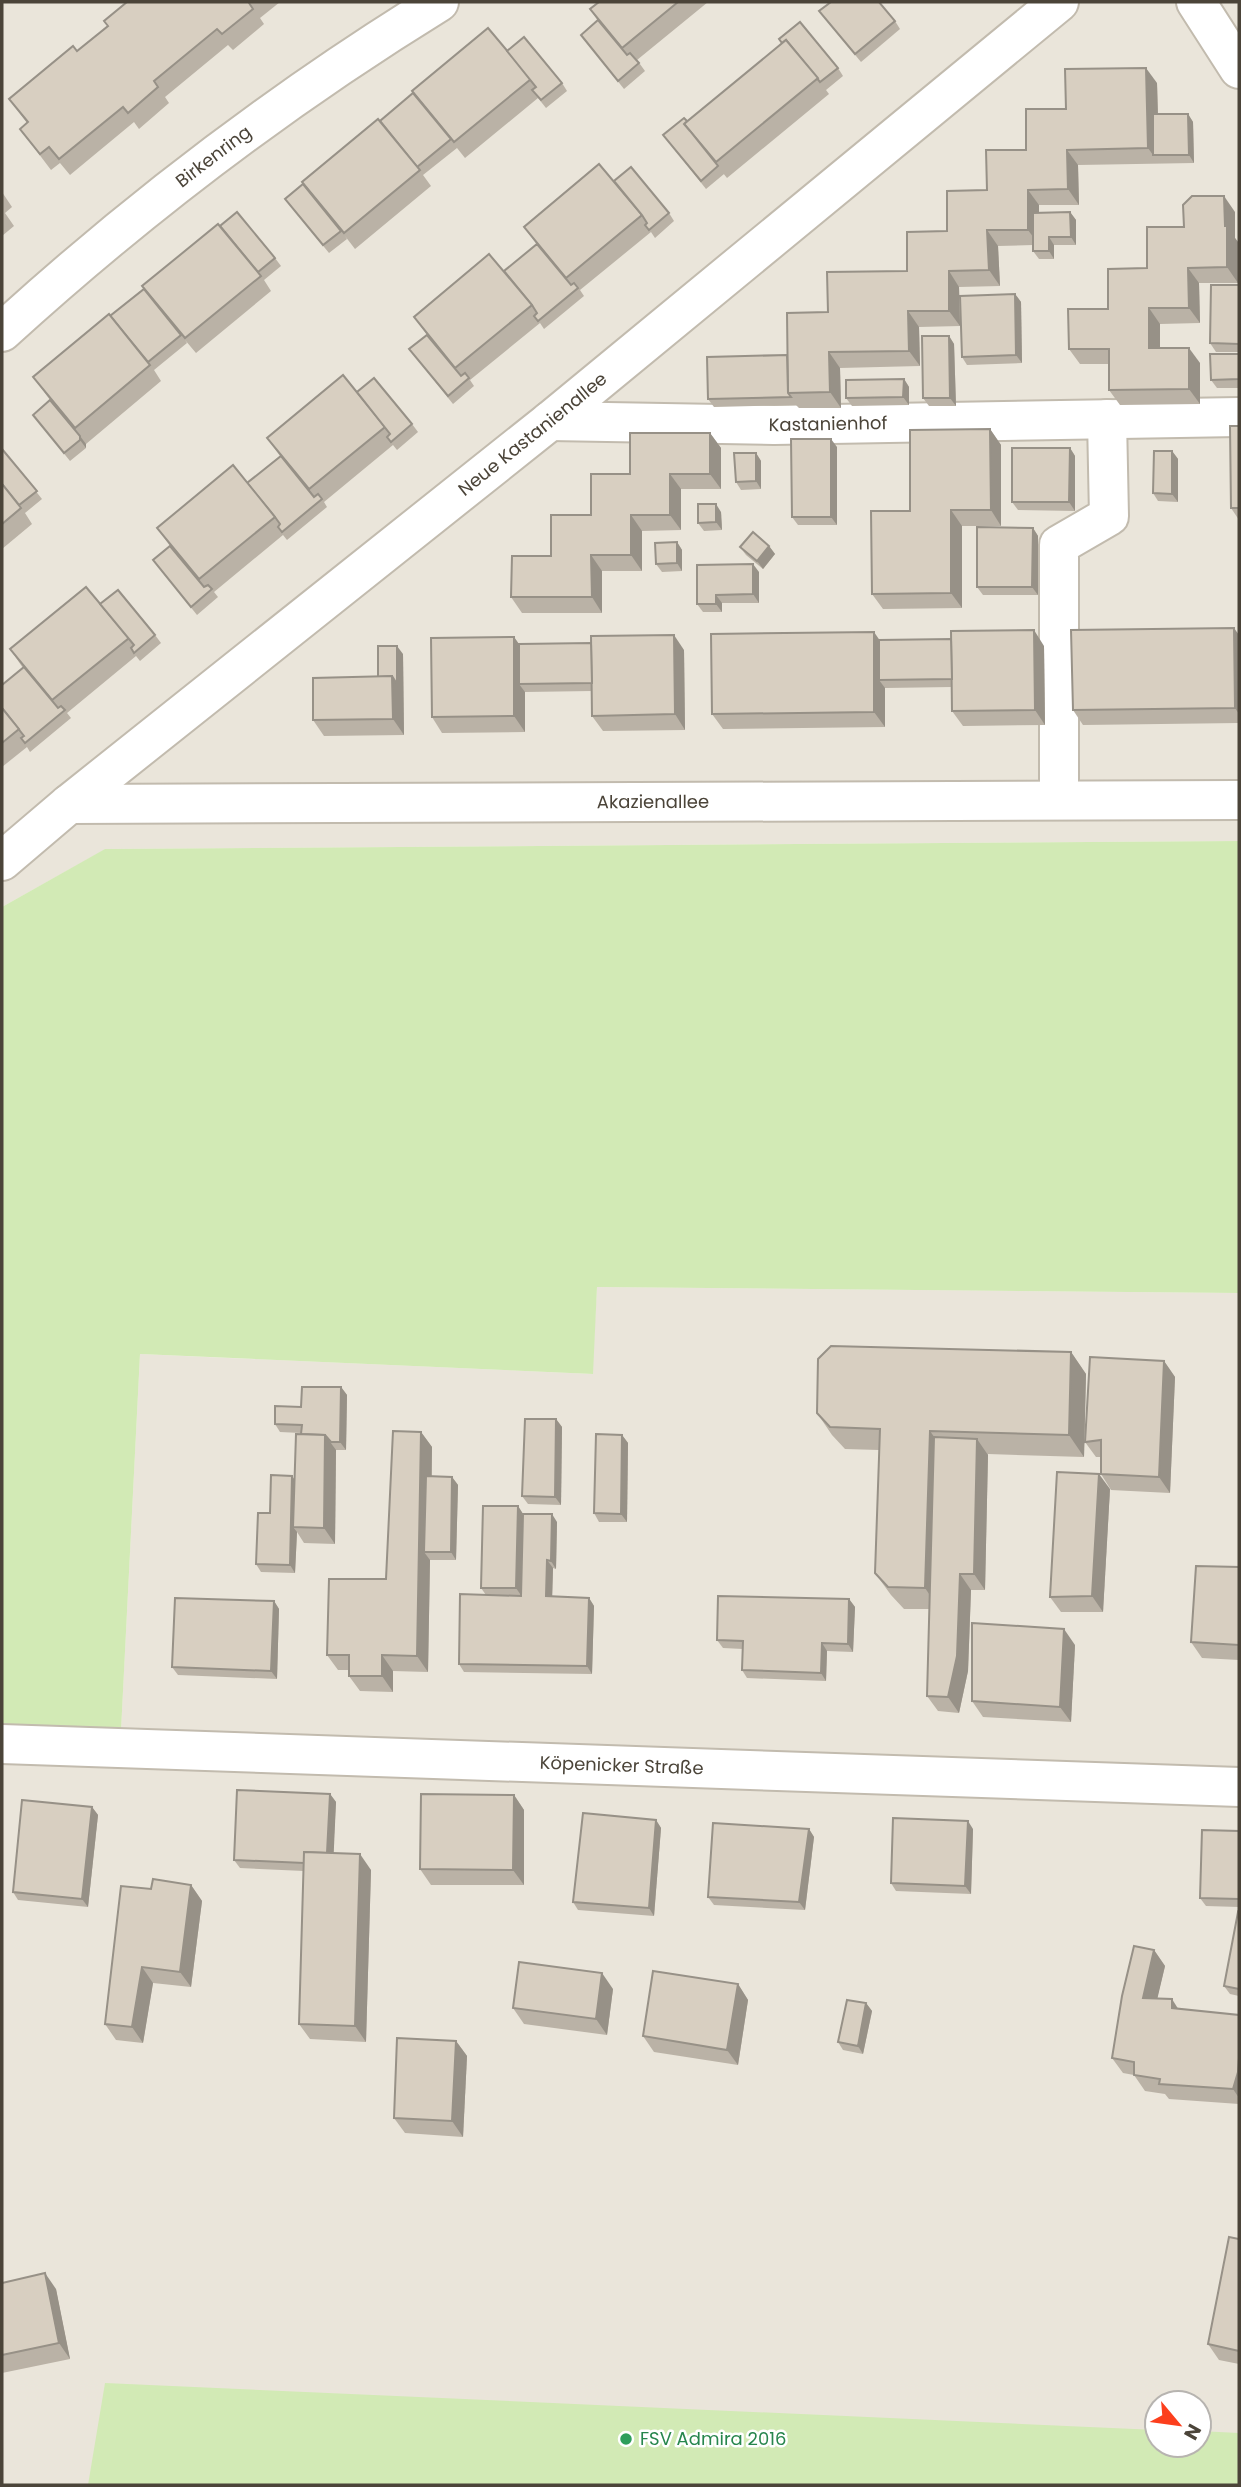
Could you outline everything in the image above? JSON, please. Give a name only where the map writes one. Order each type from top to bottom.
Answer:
[{"type":"street","name":"Birkenring","points":[[2,332],[70,270],[226,146],[375,41],[439,2]]},
{"type":"street","name":"Neue Kastanienallee","points":[[2,861],[69,804],[550,421],[1059,2]]},
{"type":"street","points":[[1196,2],[1239,69]]},
{"type":"street","name":"Kastanienhof","points":[[550,421],[774,425],[1239,417]]},
{"type":"street","points":[[1059,800],[1059,545],[1109,516],[1107,419]]},
{"type":"street","name":"Akazienallee","points":[[69,804],[1239,800]]},
{"type":"street","name":"Köpenicker Straße","points":[[2,1744],[1239,1787]]},
{"type":"shaded area","points":[[2,2],[1239,2],[1239,841],[106,849],[2,907]]},
{"type":"shaded area","points":[[597,1287],[1239,1293],[1239,2485],[2,2485],[2,1726],[121,1730],[140,1354],[592,1374]]},
{"type":"green space","points":[[1239,841],[1239,1293],[597,1287],[593,1374],[140,1354],[121,1731],[2,1726],[2,907],[105,849]]},
{"type":"green space","name":"FSV Admira 2016","points":[[105,2383],[1143,2429],[1143,2459],[1213,2459],[1213,2432],[1239,2433],[1239,2485],[88,2485]]},
{"type":"building","points":[[127,2],[250,2],[253,9],[222,34],[217,29],[154,81],[158,87],[128,113],[123,107],[59,159],[49,147],[40,154],[20,129],[28,122],[9,99],[73,46],[77,51],[108,26],[104,21]]},
{"type":"building","points":[[599,2],[678,2],[622,48],[590,9]]},
{"type":"building","points":[[831,2],[879,2],[895,21],[855,54],[819,11]]},
{"type":"building","points":[[598,20],[627,55],[630,53],[639,63],[618,81],[581,35]]},
{"type":"building","points":[[800,22],[838,68],[820,82],[786,40],[782,43],[779,39]]},
{"type":"building","points":[[488,28],[531,79],[454,142],[412,91]]},
{"type":"building","points":[[524,37],[562,83],[541,100],[532,90],[536,87],[507,51]]},
{"type":"building","points":[[786,40],[818,78],[716,162],[684,124]]},
{"type":"building","points":[[1146,68],[1148,148],[1067,150],[1068,189],[1028,190],[1028,230],[987,230],[989,270],[949,271],[949,311],[908,311],[909,351],[829,352],[830,392],[788,393],[787,313],[828,312],[827,272],[907,271],[907,232],[947,231],[947,191],[987,190],[986,150],[1026,150],[1026,109],[1066,109],[1065,69]]},
{"type":"building","points":[[413,93],[451,139],[417,167],[380,121]]},
{"type":"building","points":[[1153,114],[1188,114],[1189,155],[1153,155]]},
{"type":"building","points":[[684,118],[687,121],[684,124],[718,166],[701,181],[663,135]]},
{"type":"building","points":[[378,119],[420,170],[344,233],[302,182]]},
{"type":"building","points":[[599,164],[642,215],[566,278],[524,227]]},
{"type":"building","points":[[631,167],[669,213],[649,230],[642,215],[614,181]]},
{"type":"building","points":[[303,184],[341,231],[323,245],[285,199]]},
{"type":"building","points":[[1192,196],[1224,196],[1227,267],[1188,268],[1189,308],[1149,308],[1149,348],[1189,348],[1189,389],[1109,390],[1109,349],[1069,349],[1068,309],[1108,309],[1108,269],[1147,268],[1147,227],[1184,227],[1183,205]]},
{"type":"building","points":[[237,212],[275,258],[258,272],[220,226]]},
{"type":"building","points":[[1070,212],[1071,237],[1049,237],[1049,251],[1033,251],[1033,213]]},
{"type":"building","points":[[218,224],[261,276],[185,338],[142,286]]},
{"type":"building","points":[[537,244],[571,285],[574,283],[578,288],[538,321],[532,305],[504,271]]},
{"type":"building","points":[[489,254],[532,305],[455,368],[414,317]]},
{"type":"building","points":[[1211,285],[1239,285],[1239,344],[1210,343]]},
{"type":"building","points":[[144,289],[181,335],[148,362],[110,316]]},
{"type":"building","points":[[1015,294],[1016,355],[962,357],[960,296]]},
{"type":"building","points":[[109,314],[150,365],[75,428],[33,377]]},
{"type":"building","points":[[427,335],[461,376],[465,373],[469,378],[448,396],[409,349]]},
{"type":"building","points":[[922,336],[949,336],[950,398],[923,398]]},
{"type":"building","points":[[1210,354],[1239,354],[1239,379],[1211,380]]},
{"type":"building","points":[[787,355],[788,393],[791,397],[708,399],[707,357]]},
{"type":"building","points":[[343,375],[385,427],[309,489],[267,438]]},
{"type":"building","points":[[374,378],[412,424],[391,442],[387,437],[390,434],[357,392]]},
{"type":"building","points":[[904,379],[903,397],[846,398],[846,380]]},
{"type":"building","points":[[50,400],[80,436],[80,440],[64,453],[33,415]]},
{"type":"building","points":[[1230,426],[1239,426],[1239,508],[1231,508]]},
{"type":"building","points":[[990,429],[991,510],[951,510],[951,593],[872,594],[871,511],[910,511],[910,430]]},
{"type":"building","points":[[630,433],[710,433],[710,474],[670,474],[670,515],[631,515],[631,555],[591,555],[592,597],[511,597],[512,556],[551,556],[551,515],[591,515],[591,474],[630,474]]},
{"type":"building","points":[[791,439],[831,439],[831,517],[792,517]]},
{"type":"building","points":[[1012,448],[1070,448],[1069,502],[1012,502]]},
{"type":"building","points":[[2,449],[37,491],[19,505],[2,484]]},
{"type":"building","points":[[1154,451],[1172,451],[1172,494],[1153,493]]},
{"type":"building","points":[[734,453],[756,453],[756,481],[736,482]]},
{"type":"building","points":[[281,456],[314,497],[318,494],[322,499],[282,532],[278,527],[280,524],[247,483]]},
{"type":"building","points":[[233,465],[275,517],[199,579],[157,528]]},
{"type":"building","points":[[2,484],[21,508],[2,524]]},
{"type":"building","points":[[698,504],[716,504],[716,522],[698,523]]},
{"type":"building","points":[[977,527],[1033,528],[1032,587],[977,587]]},
{"type":"building","points":[[753,532],[769,546],[757,561],[740,547]]},
{"type":"building","points":[[677,542],[677,563],[656,564],[655,543]]},
{"type":"building","points":[[170,546],[204,587],[208,585],[212,589],[191,607],[153,560]]},
{"type":"building","points":[[753,564],[753,594],[716,595],[716,604],[697,604],[697,565]]},
{"type":"building","points":[[86,587],[129,638],[52,700],[10,649]]},
{"type":"building","points":[[118,590],[155,635],[134,653],[131,648],[134,645],[100,604]]},
{"type":"building","points":[[1234,628],[1235,708],[1073,710],[1071,630]]},
{"type":"building","points":[[1034,630],[1035,710],[952,711],[951,631]]},
{"type":"building","points":[[874,632],[874,712],[712,714],[711,634]]},
{"type":"building","points":[[674,635],[675,714],[592,716],[591,636]]},
{"type":"building","points":[[514,637],[514,716],[432,717],[431,638]]},
{"type":"building","points":[[951,639],[952,679],[879,680],[879,640]]},
{"type":"building","points":[[591,643],[592,683],[519,684],[519,644]]},
{"type":"building","points":[[378,646],[397,646],[397,684],[392,676],[378,677]]},
{"type":"building","points":[[24,667],[58,708],[61,706],[65,710],[25,743],[21,738],[24,736],[2,708],[2,685]]},
{"type":"building","points":[[392,676],[393,719],[313,720],[313,678]]},
{"type":"building","points":[[2,708],[19,729],[2,743]]},
{"type":"building","points":[[831,1346],[1071,1352],[1069,1435],[930,1431],[925,1588],[888,1587],[875,1573],[880,1429],[830,1427],[817,1413],[818,1359]]},
{"type":"building","points":[[1090,1357],[1164,1361],[1159,1477],[1101,1474],[1101,1440],[1085,1442]]},
{"type":"building","points":[[302,1387],[341,1387],[340,1442],[331,1442],[325,1435],[301,1434],[302,1425],[275,1424],[275,1406],[301,1407]]},
{"type":"building","points":[[525,1419],[556,1419],[555,1497],[522,1496]]},
{"type":"building","points":[[393,1431],[421,1432],[417,1656],[382,1655],[382,1676],[349,1676],[349,1655],[327,1655],[329,1579],[386,1579]]},
{"type":"building","points":[[296,1434],[325,1435],[324,1528],[293,1527]]},
{"type":"building","points":[[596,1434],[622,1435],[621,1514],[594,1513]]},
{"type":"building","points":[[934,1437],[977,1439],[974,1574],[960,1574],[957,1656],[948,1697],[927,1696]]},
{"type":"building","points":[[1057,1472],[1099,1474],[1092,1596],[1050,1597]]},
{"type":"building","points":[[271,1475],[292,1476],[290,1565],[256,1564],[258,1513],[270,1513]]},
{"type":"building","points":[[426,1476],[452,1477],[451,1552],[424,1552]]},
{"type":"building","points":[[483,1506],[518,1506],[516,1588],[481,1588]]},
{"type":"building","points":[[523,1514],[552,1514],[551,1561],[547,1560],[546,1596],[589,1598],[587,1666],[459,1664],[460,1594],[521,1596]]},
{"type":"building","points":[[1196,1566],[1239,1567],[1239,1645],[1191,1642]]},
{"type":"building","points":[[718,1596],[849,1599],[848,1644],[822,1643],[821,1673],[742,1670],[743,1641],[717,1640]]},
{"type":"building","points":[[175,1598],[274,1601],[271,1671],[172,1667]]},
{"type":"building","points":[[972,1623],[1064,1629],[1060,1707],[972,1701]]},
{"type":"building","points":[[237,1790],[330,1794],[327,1853],[304,1852],[304,1863],[234,1860]]},
{"type":"building","points":[[421,1794],[514,1795],[513,1870],[420,1869]]},
{"type":"building","points":[[22,1800],[92,1807],[82,1899],[13,1892]]},
{"type":"building","points":[[583,1813],[656,1820],[649,1908],[573,1902]]},
{"type":"building","points":[[893,1818],[968,1821],[965,1886],[891,1883]]},
{"type":"building","points":[[713,1823],[809,1829],[799,1902],[708,1897]]},
{"type":"building","points":[[1202,1830],[1239,1831],[1239,1899],[1200,1898]]},
{"type":"building","points":[[304,1852],[360,1854],[355,2026],[299,2024]]},
{"type":"building","points":[[153,1879],[191,1885],[180,1972],[142,1967],[132,2027],[105,2024],[121,1886],[151,1889]]},
{"type":"building","points":[[1239,1913],[1239,1989],[1224,1986]]},
{"type":"building","points":[[1134,1946],[1154,1950],[1143,1998],[1172,1999],[1172,2008],[1239,2015],[1238,2072],[1233,2089],[1159,2084],[1160,2079],[1134,2075],[1134,2062],[1112,2058],[1122,1996]]},
{"type":"building","points":[[519,1962],[602,1973],[596,2019],[513,2008]]},
{"type":"building","points":[[653,1971],[738,1984],[727,2050],[643,2036]]},
{"type":"building","points":[[847,2000],[866,2003],[858,2046],[838,2042]]},
{"type":"building","points":[[397,2038],[456,2041],[452,2121],[394,2118]]},
{"type":"building","points":[[1229,2237],[1239,2239],[1239,2351],[1208,2344]]},
{"type":"building","points":[[45,2273],[59,2343],[2,2355],[2,2283]]},
{"type":"place","name":"FSV Admira 2016","points":[[626,2439]]}]
